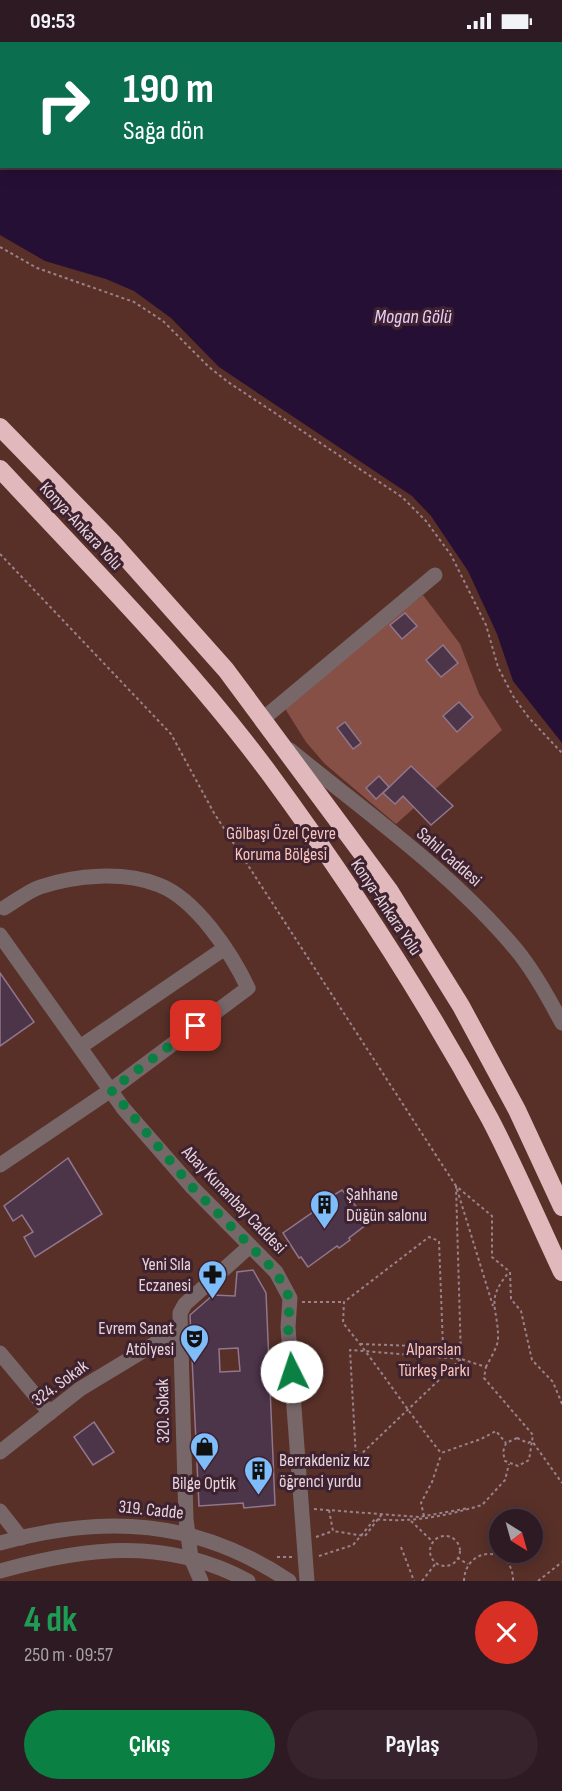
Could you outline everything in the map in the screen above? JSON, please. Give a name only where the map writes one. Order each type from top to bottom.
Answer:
[{"type":"highway","points":[[0,427],[112,542],[189,626],[284,744],[389,890],[455,996],[517,1110],[562,1207]]},
{"type":"highway","name":"Konya-Ankara Yolu","points":[[0,469],[149,630],[203,692],[281,791],[385,940],[442,1035],[491,1121],[562,1272]]},
{"type":"street","points":[[264,718],[435,575]]},
{"type":"street","name":"Sahil Caddesi","points":[[284,744],[446,879],[484,914],[534,974],[562,1023]]},
{"type":"street","points":[[0,1165],[111,1090],[248,988],[235,961],[196,910],[160,885],[121,878],[86,876],[39,887],[4,908]]},
{"type":"street","name":"Abay Kunanbay Caddesi","points":[[0,935],[123,1108],[192,1187],[276,1272],[290,1302],[288,1327],[307,1581]]},
{"type":"street","points":[[80,1047],[225,948]]},
{"type":"street","name":"320. Sokak","points":[[201,1581],[191,1558],[188,1533],[180,1313],[184,1304],[250,1246]]},
{"type":"street","name":"324. Sokak","points":[[0,1452],[80,1389],[156,1343],[180,1339]]},
{"type":"street","points":[[0,1353],[50,1413]]},
{"type":"street","points":[[0,1511],[21,1538]]},
{"type":"street","name":"319. Cadde","points":[[0,1544],[65,1528],[103,1525],[155,1528],[188,1533],[244,1555],[289,1581]]},
{"type":"street","points":[[0,1571],[79,1552],[112,1549],[152,1551],[191,1558],[248,1581]]},
{"type":"path","points":[[0,247],[37,268],[134,302],[163,321],[209,367],[228,382],[402,497],[426,521],[451,555],[486,624],[498,667],[513,696],[529,718],[562,753]]},
{"type":"path","points":[[0,554],[171,734],[214,813],[456,1186],[493,1306],[498,1342],[486,1366],[484,1378],[533,1435],[531,1456],[526,1463],[518,1466],[509,1464],[502,1452],[506,1443],[517,1438],[528,1443],[531,1441]]},
{"type":"path","points":[[456,1186],[492,1216],[492,1257],[510,1272],[511,1299],[521,1311],[532,1360],[554,1382],[562,1404]]},
{"type":"path","points":[[456,1186],[461,1359],[356,1459],[350,1350],[461,1359],[486,1366]]},
{"type":"path","points":[[290,1302],[344,1302],[429,1237],[439,1241],[443,1347],[360,1344]]},
{"type":"path","points":[[493,1306],[498,1286],[510,1272]]},
{"type":"path","points":[[344,1302],[343,1323],[367,1352],[406,1410],[441,1454]]},
{"type":"path","points":[[441,1454],[496,1431],[506,1443]]},
{"type":"path","points":[[531,1441],[562,1483]]},
{"type":"path","points":[[424,1516],[421,1503],[432,1482],[441,1454]]},
{"type":"path","points":[[378,1520],[411,1520],[447,1516],[482,1505],[504,1480],[509,1464]]},
{"type":"path","points":[[302,1508],[424,1516],[482,1505]]},
{"type":"path","points":[[328,1510],[333,1531]]},
{"type":"path","points":[[304,1540],[333,1531],[366,1536],[382,1514]]},
{"type":"path","points":[[406,1516],[433,1542]]},
{"type":"path","points":[[315,1557],[353,1545],[361,1535]]},
{"type":"path","points":[[441,1537],[455,1540],[459,1549],[457,1558],[450,1565],[436,1563],[430,1555],[433,1542],[441,1537]]},
{"type":"path","points":[[401,1547],[414,1581]]},
{"type":"path","points":[[464,1581],[468,1564],[480,1554],[497,1554],[510,1564],[513,1581]]},
{"type":"path","points":[[457,1558],[468,1564]]},
{"type":"path","points":[[538,1581],[562,1562]]},
{"type":"path","points":[[422,1581],[436,1563]]},
{"type":"green space","name":"Gölbaşı Özel Çevre Koruma Bölgesi","points":[[0,168],[562,168],[562,1581],[0,1581]]},
{"type":"shaded area","points":[[423,595],[460,644],[479,694],[502,730],[396,824],[325,764],[306,742],[284,707]]},
{"type":"water","name":"Mogan Gölü","points":[[0,168],[562,168],[562,743],[513,681],[497,634],[468,571],[431,516],[412,496],[219,367],[171,318],[134,291],[106,279],[45,261],[0,235]]},
{"type":"building","points":[[405,613],[417,626],[402,639],[390,625]]},
{"type":"building","points":[[443,645],[458,663],[441,677],[426,660]]},
{"type":"building","points":[[459,702],[473,717],[457,732],[443,716]]},
{"type":"building","points":[[345,722],[361,743],[353,749],[337,728]]},
{"type":"building","points":[[411,766],[453,806],[431,825],[403,796],[395,804],[383,793]]},
{"type":"building","points":[[379,776],[389,787],[376,799],[366,788]]},
{"type":"building","points":[[0,973],[34,1022],[0,1046]]},
{"type":"building","points":[[68,1158],[102,1214],[35,1257],[24,1237],[33,1232],[22,1215],[13,1221],[4,1206]]},
{"type":"building","name":"Şahhane Düğün salonu","points":[[342,1190],[361,1212],[359,1214],[367,1224],[349,1238],[350,1240],[339,1248],[337,1246],[308,1267],[301,1257],[299,1258],[283,1233],[313,1212],[311,1209]]},
{"type":"building","points":[[253,1270],[266,1293],[275,1505],[244,1508],[243,1503],[199,1506],[190,1315],[213,1295],[235,1296],[237,1272]],"holes":[[[238,1348],[240,1371],[220,1372],[219,1349]]]},
{"type":"building","points":[[94,1422],[114,1452],[93,1465],[74,1437]]},
{"type":"place","name":"Şahhane Düğün salonu","points":[[325,1230]]},
{"type":"place","name":"Yeni Sıla Eczanesi","points":[[212,1300]]},
{"type":"place","name":"Evrem Sanat Atölyesi","points":[[195,1364]]},
{"type":"place","name":"Bilge Optik","points":[[204,1472]]},
{"type":"place","name":"Berrakdeniz kız öğrenci yurdu","points":[[258,1496]]},
{"type":"route","points":[[196,1026],[111,1090],[123,1108],[192,1187],[276,1272],[290,1299],[288,1327],[292,1372]]},
{"type":"park label","name":"Alparslan Türkeş Parkı","points":[[434,1359]]}]
